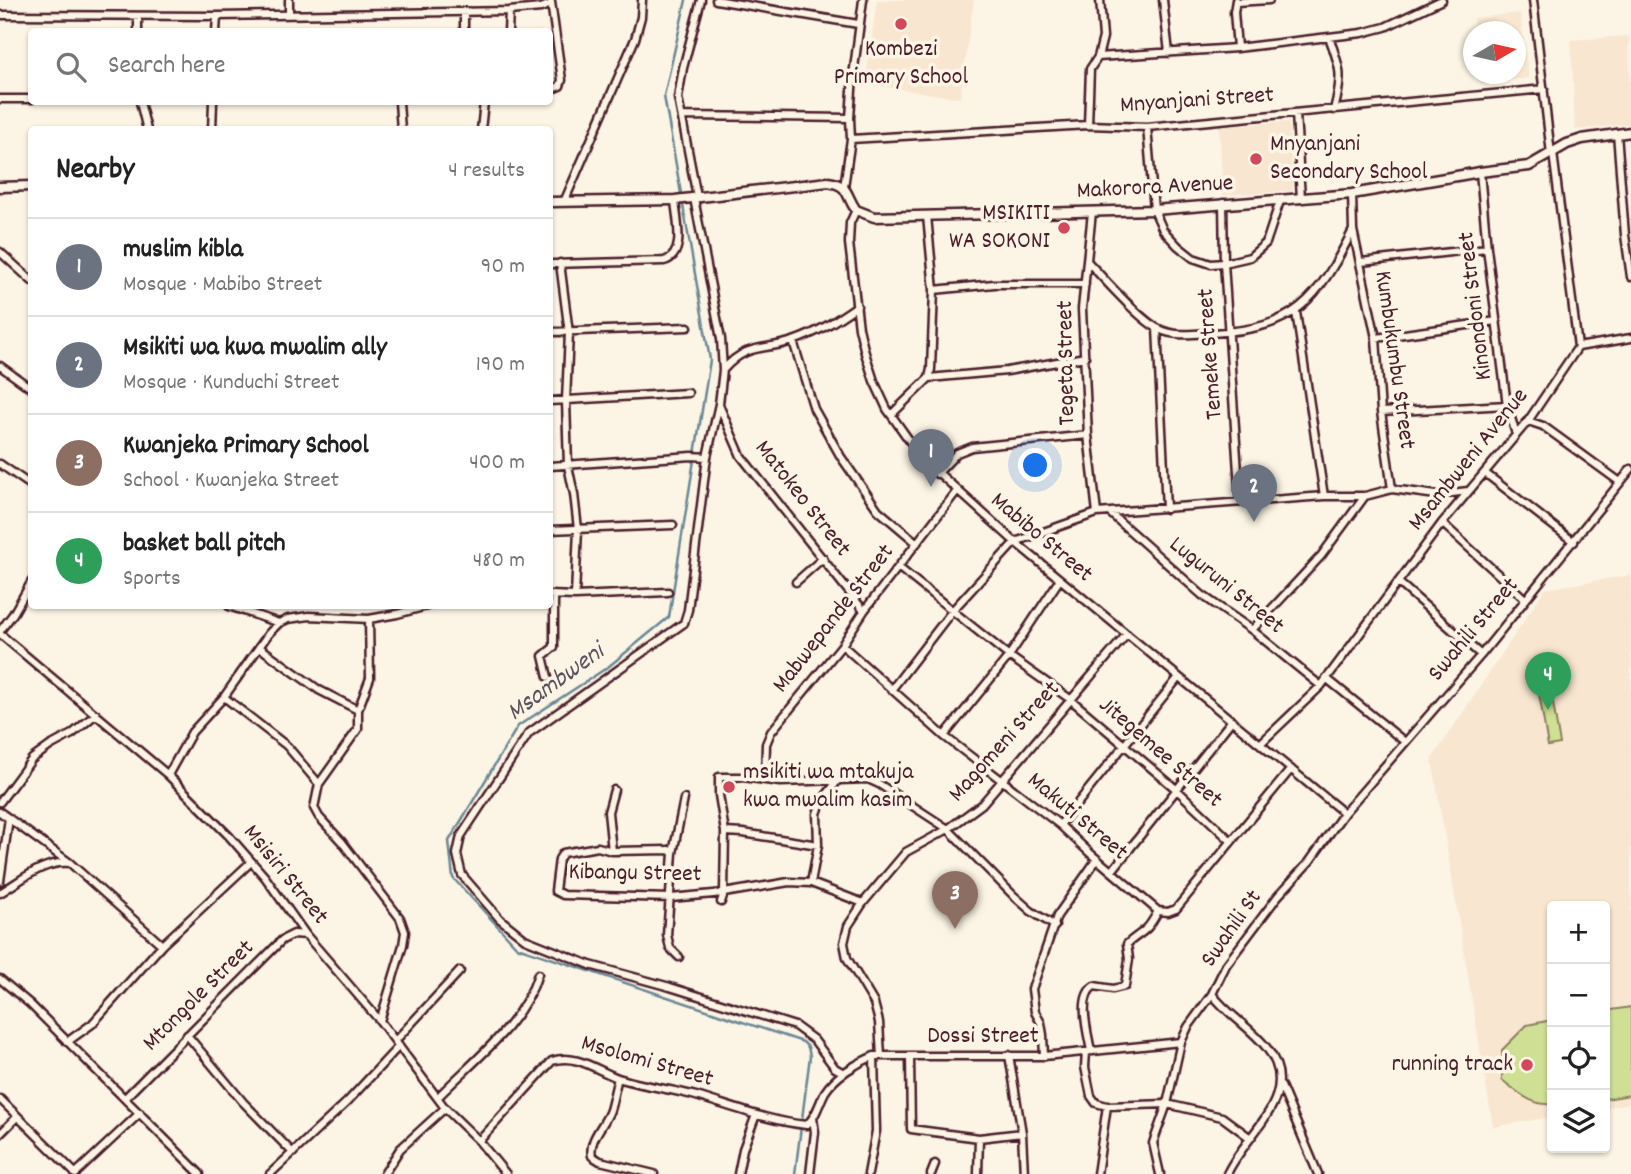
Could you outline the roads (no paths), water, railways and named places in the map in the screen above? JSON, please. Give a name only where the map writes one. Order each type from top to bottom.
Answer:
[{"type":"street","points":[[289,0],[289,13]]},
{"type":"street","points":[[564,202],[635,39],[642,0]]},
{"type":"street","points":[[701,0],[679,84],[678,98],[682,116],[687,198],[721,339],[723,370],[719,404],[700,456],[688,610],[684,623],[528,733],[461,836],[458,862],[462,875],[500,919],[525,939],[590,965],[795,1026],[814,1040],[835,1068],[844,1073]]},
{"type":"street","points":[[716,0],[858,24]]},
{"type":"street","points":[[856,210],[844,187],[852,139],[850,118],[858,24],[863,0]]},
{"type":"street","points":[[1088,125],[1090,69],[1098,57],[1103,37],[1100,0]]},
{"type":"street","points":[[1163,0],[1169,52]]},
{"type":"street","points":[[1237,48],[1234,12],[1236,1],[1269,0]]},
{"type":"street","points":[[1098,57],[1237,48],[1329,37],[1385,27],[1442,0]]},
{"type":"street","points":[[1533,0],[1578,347],[1631,338]]},
{"type":"street","points":[[0,15],[217,16],[509,10],[541,8],[551,2],[562,80],[560,86],[553,89]]},
{"type":"street","points":[[508,28],[509,10]]},
{"type":"street","points":[[464,11],[464,28]]},
{"type":"street","points":[[138,16],[138,28]]},
{"type":"street","points":[[216,28],[217,16]]},
{"type":"street","points":[[1329,37],[1340,67],[1341,84],[1334,110]]},
{"type":"street","name":"Mnyanjani Street","points":[[852,139],[1088,125],[1147,127],[1544,89]]},
{"type":"street","points":[[0,99],[28,99]]},
{"type":"street","points":[[141,105],[146,126]]},
{"type":"street","points":[[212,126],[213,105]]},
{"type":"street","points":[[399,105],[401,126]]},
{"type":"street","points":[[481,126],[484,105]]},
{"type":"street","points":[[1296,113],[1301,199]]},
{"type":"street","points":[[682,116],[850,118]]},
{"type":"street","points":[[1147,127],[1154,210],[1163,230],[1193,258],[1211,264],[1250,257],[1266,243],[1280,201]]},
{"type":"street","name":"Makorora Avenue","points":[[856,210],[874,217],[1154,210],[1352,194],[1529,166],[1567,144],[1582,139],[1631,132]]},
{"type":"street","points":[[1618,133],[1625,235],[1631,277]]},
{"type":"street","name":"Kinondoni Street","points":[[1480,172],[1507,405],[1516,434]]},
{"type":"street","points":[[553,202],[687,198],[828,182],[844,187]]},
{"type":"street","points":[[0,187],[28,186]]},
{"type":"street","name":"Kumbukumbu Street","points":[[1352,194],[1353,230],[1376,338],[1381,412],[1392,489]]},
{"type":"street","points":[[553,264],[671,259],[677,254],[687,198]]},
{"type":"street","name":"Temeke Street","points":[[1223,203],[1224,263],[1240,502]]},
{"type":"street","name":"Mabibo Street","points":[[856,210],[850,223],[849,243],[859,328],[874,381],[891,415],[921,457],[1015,542],[1344,813]]},
{"type":"street","name":"Tegeta Street","points":[[1092,212],[1082,309],[1087,435],[1097,513]]},
{"type":"street","points":[[891,415],[929,378],[934,348],[934,290],[927,216]]},
{"type":"street","points":[[1088,262],[1114,290],[1157,328],[1172,334],[1229,333],[1262,328],[1296,312],[1332,273],[1353,230]]},
{"type":"street","points":[[1361,262],[1487,248]]},
{"type":"street","points":[[0,252],[28,277]]},
{"type":"street","points":[[559,263],[569,333],[566,401],[568,466],[578,529],[575,596]]},
{"type":"street","points":[[934,290],[995,284],[1085,284]]},
{"type":"street","points":[[723,370],[746,350],[793,341],[831,324],[857,306]]},
{"type":"street","points":[[1296,312],[1324,496]]},
{"type":"street","points":[[1376,338],[1496,321]]},
{"type":"street","points":[[553,332],[688,327]]},
{"type":"street","points":[[1157,328],[1166,509]]},
{"type":"street","points":[[793,341],[814,409],[841,457],[878,510],[917,543]]},
{"type":"street","name":"Msambweni Avenue","points":[[1260,744],[1321,686],[1442,523],[1528,421],[1578,347]]},
{"type":"street","points":[[929,378],[1007,371],[1085,357]]},
{"type":"street","points":[[0,366],[28,386]]},
{"type":"street","points":[[553,401],[688,393]]},
{"type":"street","name":"Matokeo Street","points":[[719,404],[741,456],[864,611]]},
{"type":"street","points":[[1381,412],[1507,405]]},
{"type":"street","points":[[1528,421],[1543,426],[1620,482]]},
{"type":"street","points":[[937,474],[957,453],[972,447],[1087,435]]},
{"type":"street","points":[[553,466],[700,456]]},
{"type":"street","points":[[1,465],[28,483]]},
{"type":"street","name":"Swahili Street","points":[[1344,813],[1481,655],[1631,469]]},
{"type":"street","points":[[1485,473],[1573,542]]},
{"type":"street","points":[[892,689],[953,611],[1015,542],[1097,513],[1324,496],[1365,496],[1392,489],[1436,495],[1468,491]]},
{"type":"street","name":"Mabwepande Street","points":[[765,780],[766,744],[771,732],[842,645],[864,611],[957,491]]},
{"type":"street","points":[[1252,630],[1321,555],[1365,496]]},
{"type":"street","name":"Luguruni Street","points":[[1110,513],[1202,595],[1252,630],[1321,686]]},
{"type":"street","points":[[1442,523],[1525,599]]},
{"type":"street","points":[[553,530],[673,525]]},
{"type":"street","points":[[796,582],[823,558]]},
{"type":"street","name":"Jitegemee Street","points":[[898,567],[1009,656],[1070,699],[1176,789],[1230,841]]},
{"type":"street","points":[[944,736],[1009,656],[1060,579]]},
{"type":"street","points":[[1398,582],[1481,655]]},
{"type":"street","points":[[0,632],[28,588]]},
{"type":"street","points":[[553,595],[668,592]]},
{"type":"street","points":[[238,609],[279,623]]},
{"type":"street","points":[[309,616],[310,609]]},
{"type":"street","points":[[168,775],[192,732],[224,697],[279,623],[309,616],[369,619],[411,609]]},
{"type":"street","points":[[548,677],[543,656],[554,647],[553,609]]},
{"type":"street","points":[[369,619],[370,678],[358,710],[358,729],[319,784],[314,808],[400,918],[405,932],[400,959],[380,1021]]},
{"type":"street","name":"Msisiri Street","points":[[0,632],[168,775],[229,836],[265,877],[306,935],[380,1021],[445,1108],[479,1141],[506,1174]]},
{"type":"street","name":"Magomeni Street","points":[[877,1056],[879,1022],[874,1003],[847,958],[844,943],[848,926],[863,903],[906,852],[948,829],[982,804],[1127,634]]},
{"type":"street","name":"Makuti Street","points":[[842,645],[944,736],[1060,825],[1158,911]]},
{"type":"street","points":[[259,647],[319,690],[358,710]]},
{"type":"street","points":[[1060,825],[1179,677]]},
{"type":"street","points":[[1326,678],[1405,742]]},
{"type":"street","points":[[224,697],[287,746],[319,784]]},
{"type":"street","points":[[0,802],[32,760],[72,734],[96,714]]},
{"type":"street","points":[[1112,871],[1232,720]]},
{"type":"street","points":[[1249,1137],[1222,1117],[1167,1104],[1107,1106],[1096,1103],[1091,1096],[1085,1067],[1088,1051],[1085,1002],[1087,993],[1094,986],[1113,989],[1125,986],[1128,944],[1141,936],[1158,911],[1176,909],[1291,769]]},
{"type":"street","points":[[721,902],[724,893],[725,832],[719,777],[780,782],[868,779],[948,829],[1031,911],[1055,926]]},
{"type":"street","points":[[811,883],[818,845],[818,808],[839,779]]},
{"type":"street","points":[[612,851],[608,811],[614,790]]},
{"type":"street","points":[[679,957],[668,944],[673,853],[684,799]]},
{"type":"street","points":[[0,812],[70,863],[162,945]]},
{"type":"street","name":"Swahili St","points":[[1318,1174],[1267,1048],[1219,1003],[1212,993],[1226,965],[1279,896],[1310,861],[1344,813]]},
{"type":"street","points":[[0,881],[9,818]]},
{"type":"street","points":[[725,832],[743,832],[818,845]]},
{"type":"street","name":"Kibangu Street","points":[[673,853],[669,850],[612,851],[598,847],[563,853],[559,859],[555,891],[563,895],[671,898],[789,883],[811,883],[863,903]]},
{"type":"street","points":[[1044,1056],[1041,1023],[1035,1012],[1032,989],[1059,912],[1097,859]]},
{"type":"street","points":[[0,893],[44,866],[57,862],[70,863]]},
{"type":"street","points":[[75,1050],[92,1024],[162,945],[251,862]]},
{"type":"street","name":"Mtongole Street","points":[[126,1097],[282,940],[294,934],[306,935]]},
{"type":"street","points":[[270,1174],[347,1101],[460,971]]},
{"type":"street","points":[[438,1097],[491,1045],[518,1013],[535,985],[538,974]]},
{"type":"street","points":[[0,979],[30,1004],[126,1097],[200,1174]]},
{"type":"street","points":[[1160,1174],[1153,1143],[1167,1104],[1181,1042],[1188,1027],[1212,993]]},
{"type":"street","points":[[67,1042],[92,1024]]},
{"type":"street","points":[[187,1035],[243,1102],[293,1153]]},
{"type":"street","name":"Dossi Street","points":[[877,1056],[1044,1056],[1181,1042]]},
{"type":"street","points":[[1009,1055],[1022,1133],[1024,1174]]},
{"type":"street","points":[[810,1174],[815,1132],[813,1118],[827,1089],[863,1060],[877,1056],[876,1131],[868,1174]]},
{"type":"street","points":[[910,1057],[910,1128],[979,1139],[1022,1133]]},
{"type":"street","name":"Msolomi Street","points":[[479,1141],[552,1061],[562,1058],[573,1059],[618,1078],[694,1096],[756,1115],[806,1125],[813,1118]]},
{"type":"street","points":[[618,1078],[609,1112],[594,1139],[592,1156],[600,1161],[654,1174]]},
{"type":"street","points":[[1227,1174],[1249,1137],[1273,1106],[1281,1086]]},
{"type":"street","points":[[0,1099],[75,1174],[140,1114]]},
{"type":"street","points":[[1097,1174],[1107,1106]]},
{"type":"street","points":[[384,1174],[400,1149],[445,1108]]},
{"type":"street","points":[[738,1174],[743,1149],[756,1115]]},
{"type":"street","points":[[0,1134],[17,1117]]},
{"type":"street","points":[[978,1174],[979,1139]]},
{"type":"street","points":[[931,1174],[935,1164]]},
{"type":"street","points":[[388,1167],[395,1174]]},
{"type":"waterway","name":"Msambweni","points":[[686,0],[664,96],[710,360],[669,617],[608,667],[518,726],[449,841],[453,878],[517,947],[803,1042],[808,1047],[810,1056],[795,1174]]},
{"type":"place","name":"Kombezi Primary School","points":[[901,24]]},
{"type":"place","name":"Mnyanjani Secondary School","points":[[1256,159]]},
{"type":"place","name":"MSIKITI WA SOKONI","points":[[1064,228]]},
{"type":"place","name":"muslim kibla","points":[[931,487]]},
{"type":"place","name":"Msikiti wa kwa mwalim ally","points":[[1254,522]]},
{"type":"place","name":"basket ball pitch","points":[[1548,710]]},
{"type":"place","name":"msikiti wa mtakuja kwa mwalim kasim","points":[[729,787]]},
{"type":"place","name":"Kwanjeka Primary School","points":[[955,929]]},
{"type":"place","name":"running track","points":[[1527,1065]]}]
